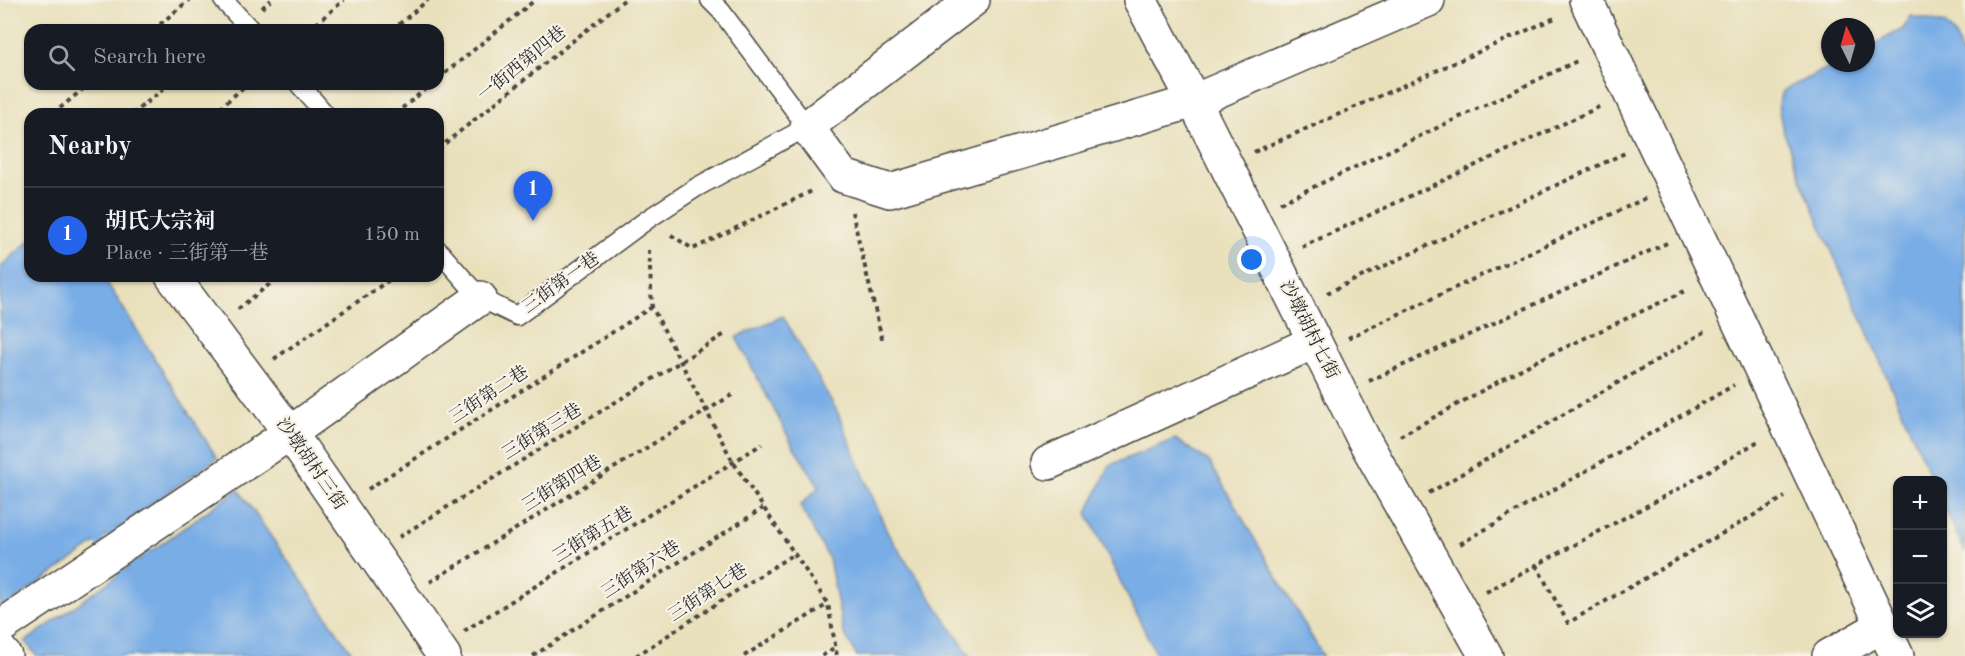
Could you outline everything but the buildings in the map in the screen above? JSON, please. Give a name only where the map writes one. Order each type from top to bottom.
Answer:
[{"type":"street","points":[[973,0],[807,127],[843,176],[890,191],[1194,101],[1428,0]]},
{"type":"street","name":"沙墩胡村七街","points":[[1140,0],[1194,101],[1370,452],[1486,656]]},
{"type":"street","points":[[1587,2],[1897,656]]},
{"type":"street","name":"沙墩胡村三街","points":[[177,282],[290,433],[441,652]]},
{"type":"street","points":[[0,627],[290,433],[480,298]]},
{"type":"street","points":[[1048,463],[1317,346]]},
{"type":"street","points":[[1829,656],[1881,626]]},
{"type":"street","points":[[0,650],[5,656]]},
{"type":"lane","points":[[223,0],[245,24]]},
{"type":"lane","points":[[648,219],[697,187],[807,127],[710,0]]},
{"type":"lane","points":[[304,90],[320,108]]},
{"type":"lane","name":"三街第一巷","points":[[480,298],[517,316],[648,219]]},
{"type":"lane","points":[[444,257],[480,298]]},
{"type":"path","points":[[160,24],[189,0]]},
{"type":"path","points":[[316,24],[344,0]]},
{"type":"path","points":[[399,24],[429,0]]},
{"type":"path","points":[[444,74],[535,0]]},
{"type":"path","name":"一街西第四巷","points":[[444,144],[624,0]]},
{"type":"path","points":[[1226,164],[1587,2]]},
{"type":"path","points":[[1252,216],[1608,46]]},
{"type":"path","points":[[60,108],[82,90]]},
{"type":"path","points":[[140,108],[162,90]]},
{"type":"path","points":[[220,108],[240,90]]},
{"type":"path","points":[[402,108],[425,90]]},
{"type":"path","points":[[1274,260],[1630,92]]},
{"type":"path","points":[[1297,307],[1652,140]]},
{"type":"path","points":[[648,219],[693,249],[843,176],[883,343]]},
{"type":"path","points":[[1317,346],[1674,185]]},
{"type":"path","points":[[648,219],[652,307],[708,410],[733,462],[828,604],[837,656]]},
{"type":"path","points":[[1341,394],[1695,230]]},
{"type":"path","points":[[1370,452],[1534,362],[1716,276]]},
{"type":"path","points":[[212,329],[272,282]]},
{"type":"path","points":[[248,378],[386,282]]},
{"type":"path","name":"三街第二巷","points":[[341,506],[652,307]]},
{"type":"path","points":[[1402,508],[1734,315]]},
{"type":"path","name":"三街第三巷","points":[[373,553],[725,334]]},
{"type":"path","points":[[1432,561],[1760,369]]},
{"type":"path","name":"三街第四巷","points":[[404,598],[735,393]]},
{"type":"path","points":[[1458,607],[1682,487],[1786,424]]},
{"type":"path","name":"三街第五巷","points":[[441,652],[762,444]]},
{"type":"path","points":[[1536,565],[1568,623],[1813,481]]},
{"type":"path","name":"三街第六巷","points":[[533,656],[763,508]]},
{"type":"path","name":"三街第七巷","points":[[636,656],[795,554]]},
{"type":"path","points":[[744,656],[828,604]]},
{"type":"path","points":[[822,656],[835,647]]},
{"type":"water","points":[[1911,16],[1945,24],[1955,35],[1965,63],[1965,552],[1947,513],[1947,476],[1930,476],[1802,183],[1782,127],[1778,104],[1782,91],[1821,71],[1875,72],[1875,43],[1903,29]]},
{"type":"water","points":[[24,246],[24,282],[107,282],[217,458],[0,610],[0,268]]},
{"type":"water","points":[[783,316],[837,411],[888,534],[970,656],[857,656],[843,631],[829,559],[800,506],[819,487],[792,444],[736,337]]},
{"type":"water","points":[[1175,439],[1209,461],[1323,656],[1157,656],[1087,513],[1110,465]]},
{"type":"water","points":[[238,489],[354,656],[37,656],[25,642]]},
{"type":"waterway","points":[[123,524],[146,555]]},
{"type":"waterway","points":[[111,532],[134,564]]},
{"type":"waterway","points":[[99,541],[121,573]]},
{"type":"place","name":"胡氏大宗祠","points":[[533,221]]}]
